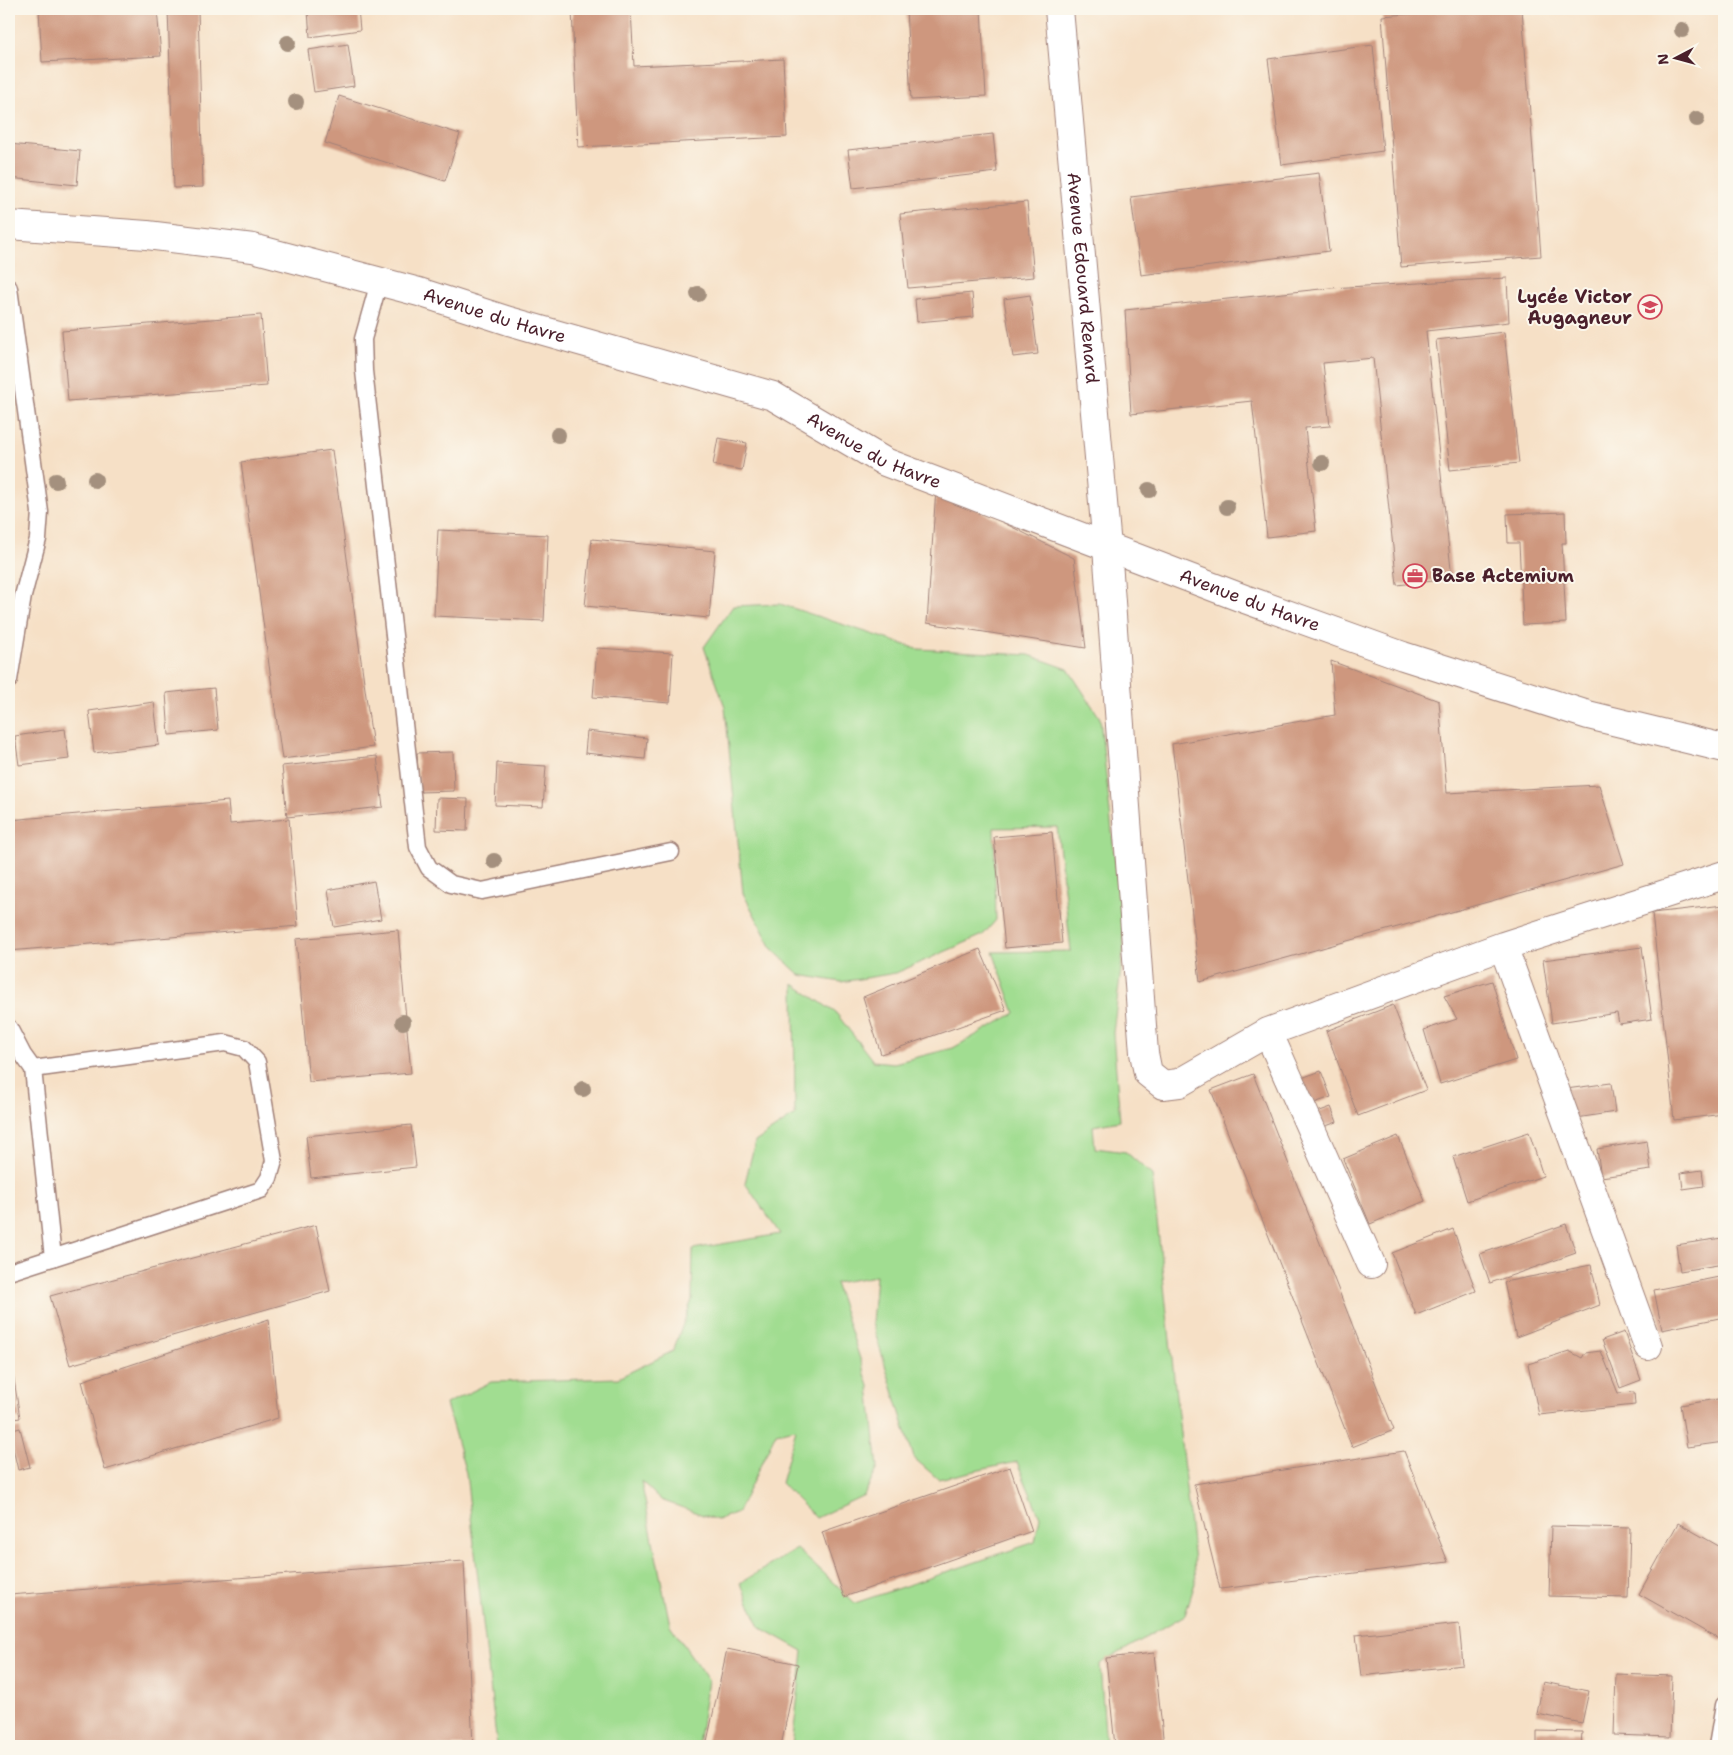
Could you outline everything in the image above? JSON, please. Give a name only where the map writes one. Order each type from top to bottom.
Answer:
[{"type":"street","name":"Avenue Edouard Renard","points":[[1060,9],[1107,547],[1144,1053],[1148,1073],[1163,1086],[1180,1082],[1268,1032]]},
{"type":"street","name":"Avenue du Havre","points":[[9,225],[147,235],[253,248],[419,292],[509,321],[773,396],[885,462],[1242,598],[1403,656],[1588,715],[1724,748]]},
{"type":"street","points":[[1370,1264],[1268,1032],[1503,946],[1724,875]]},
{"type":"street","points":[[1503,946],[1648,1346]]},
{"type":"lane","points":[[379,282],[363,339],[364,371],[418,847],[429,868],[451,884],[482,891],[671,852]]},
{"type":"lane","points":[[9,288],[40,512],[38,539],[23,596],[9,680]]},
{"type":"lane","points":[[9,1028],[33,1070],[53,1258]]},
{"type":"lane","points":[[9,1272],[261,1190],[269,1178],[274,1160],[257,1062],[244,1048],[225,1043],[33,1070]]},
{"type":"lane","points":[[1717,1746],[1724,1705]]},
{"type":"green space","points":[[780,604],[918,649],[1029,655],[1068,669],[1100,718],[1124,945],[1113,1033],[1120,1121],[1093,1126],[1095,1148],[1126,1152],[1152,1175],[1196,1580],[1185,1615],[1100,1664],[1106,1746],[792,1746],[803,1651],[760,1627],[740,1583],[797,1549],[855,1603],[1035,1542],[1040,1517],[1017,1462],[938,1479],[914,1458],[872,1323],[876,1276],[835,1283],[869,1386],[878,1468],[864,1495],[816,1518],[781,1483],[796,1429],[776,1433],[738,1512],[717,1520],[661,1500],[641,1481],[670,1625],[708,1680],[698,1746],[497,1746],[466,1473],[446,1404],[491,1382],[618,1378],[673,1351],[692,1300],[693,1249],[780,1234],[745,1183],[755,1142],[795,1115],[794,984],[836,1013],[873,1061],[894,1063],[953,1048],[1015,1013],[993,952],[1071,951],[1057,827],[994,828],[996,920],[983,935],[896,973],[841,982],[800,975],[773,950],[743,893],[725,707],[704,647],[733,606]]},
{"type":"building","points":[[39,9],[157,9],[161,56],[42,62]]},
{"type":"building","points":[[168,9],[198,9],[203,187],[174,188]]},
{"type":"building","points":[[358,9],[360,30],[310,37],[308,11]]},
{"type":"building","points":[[572,9],[631,9],[634,66],[783,59],[787,137],[578,147]]},
{"type":"building","points":[[906,9],[981,9],[986,96],[911,100]]},
{"type":"building","points":[[1472,9],[1522,9],[1541,256],[1401,267],[1382,16]]},
{"type":"building","points":[[348,44],[354,86],[314,92],[308,50]]},
{"type":"building","points":[[1373,45],[1383,151],[1282,165],[1268,59]]},
{"type":"building","points":[[339,96],[460,134],[445,181],[325,143]]},
{"type":"building","points":[[993,134],[997,172],[853,188],[848,150]]},
{"type":"building","points":[[9,144],[80,151],[77,185],[9,178]]},
{"type":"building","points":[[1319,173],[1329,251],[1141,275],[1131,197]]},
{"type":"building","points":[[1027,202],[1034,277],[908,288],[900,214]]},
{"type":"building","points":[[1507,278],[1509,322],[1426,331],[1452,579],[1397,585],[1373,358],[1323,363],[1330,426],[1305,428],[1316,531],[1267,537],[1252,401],[1131,414],[1125,310],[1330,288]]},
{"type":"building","points":[[972,293],[974,317],[917,322],[915,299]]},
{"type":"building","points":[[1030,295],[1038,354],[1013,357],[1004,299]]},
{"type":"building","points":[[261,315],[267,386],[68,401],[62,331]]},
{"type":"building","points":[[1504,332],[1519,463],[1450,470],[1436,340]]},
{"type":"building","points":[[718,438],[747,443],[742,470],[713,465]]},
{"type":"building","points":[[332,450],[373,747],[282,759],[241,462]]},
{"type":"building","points":[[936,489],[1074,558],[1086,648],[927,623]]},
{"type":"building","points":[[1565,512],[1566,543],[1562,543],[1566,623],[1523,625],[1519,543],[1508,543],[1507,514]]},
{"type":"building","points":[[438,530],[548,535],[544,621],[434,616]]},
{"type":"building","points":[[592,539],[715,551],[709,618],[585,606]]},
{"type":"building","points":[[597,648],[673,653],[670,703],[593,697]]},
{"type":"building","points":[[1331,661],[1439,701],[1447,793],[1599,785],[1624,864],[1200,982],[1172,744],[1335,715]]},
{"type":"building","points":[[214,688],[218,730],[169,735],[166,693]]},
{"type":"building","points":[[154,702],[159,745],[94,753],[89,711]]},
{"type":"building","points":[[65,729],[69,759],[19,765],[15,736]]},
{"type":"building","points":[[587,731],[647,738],[645,759],[585,753]]},
{"type":"building","points":[[453,752],[454,791],[419,792],[417,753]]},
{"type":"building","points":[[377,756],[383,807],[287,817],[282,766]]},
{"type":"building","points":[[497,763],[546,766],[543,807],[495,805]]},
{"type":"building","points":[[437,798],[468,799],[467,831],[436,830]]},
{"type":"building","points":[[228,801],[230,824],[289,819],[298,926],[9,951],[9,820]]},
{"type":"building","points":[[1052,832],[1062,943],[1005,948],[994,837]]},
{"type":"building","points":[[374,881],[381,919],[334,927],[328,890]]},
{"type":"building","points":[[1724,905],[1724,1114],[1674,1120],[1652,913]]},
{"type":"building","points":[[398,930],[411,1073],[309,1082],[296,939]]},
{"type":"building","points":[[1642,947],[1652,1019],[1619,1024],[1617,1013],[1552,1023],[1543,960]]},
{"type":"building","points":[[980,949],[1006,1010],[881,1054],[863,997]]},
{"type":"building","points":[[1492,981],[1516,1060],[1440,1084],[1424,1030],[1457,1019],[1444,996]]},
{"type":"building","points":[[1393,1005],[1426,1090],[1358,1116],[1326,1031]]},
{"type":"building","points":[[1321,1071],[1331,1097],[1306,1106],[1296,1080]]},
{"type":"building","points":[[1253,1074],[1394,1430],[1352,1447],[1211,1090]]},
{"type":"building","points":[[1611,1083],[1615,1112],[1570,1119],[1566,1089]]},
{"type":"building","points":[[1331,1107],[1337,1122],[1315,1130],[1309,1115]]},
{"type":"building","points":[[411,1125],[416,1167],[311,1178],[306,1136]]},
{"type":"building","points":[[1529,1132],[1543,1176],[1467,1201],[1453,1157]]},
{"type":"building","points":[[1398,1136],[1425,1201],[1370,1224],[1343,1159]]},
{"type":"building","points":[[1647,1141],[1651,1170],[1601,1177],[1597,1149]]},
{"type":"building","points":[[1702,1170],[1704,1186],[1683,1189],[1681,1173]]},
{"type":"building","points":[[1566,1224],[1576,1253],[1490,1283],[1480,1254]]},
{"type":"building","points":[[316,1225],[330,1291],[70,1365],[50,1296]]},
{"type":"building","points":[[1453,1229],[1476,1291],[1416,1315],[1392,1253]]},
{"type":"building","points":[[1722,1238],[1724,1264],[1680,1271],[1676,1245]]},
{"type":"building","points":[[1591,1265],[1600,1305],[1516,1337],[1504,1282]]},
{"type":"building","points":[[1724,1276],[1724,1317],[1662,1330],[1654,1290]]},
{"type":"building","points":[[269,1319],[278,1418],[105,1470],[82,1381]]},
{"type":"building","points":[[1624,1332],[1641,1380],[1620,1388],[1602,1340]]},
{"type":"building","points":[[1569,1351],[1582,1358],[1585,1353],[1601,1351],[1618,1393],[1634,1392],[1635,1405],[1539,1415],[1528,1364]]},
{"type":"building","points":[[13,1373],[20,1418],[9,1420],[9,1374]]},
{"type":"building","points":[[1724,1398],[1724,1442],[1687,1447],[1680,1405]]},
{"type":"building","points":[[20,1428],[30,1467],[18,1470],[9,1431]]},
{"type":"building","points":[[1404,1451],[1448,1562],[1220,1589],[1194,1484]]},
{"type":"building","points":[[1010,1467],[1032,1531],[844,1597],[822,1532]]},
{"type":"building","points":[[1678,1523],[1724,1549],[1724,1636],[1722,1641],[1639,1594]]},
{"type":"building","points":[[1551,1526],[1630,1528],[1628,1598],[1549,1596]]},
{"type":"building","points":[[464,1561],[473,1746],[9,1746],[9,1595]]},
{"type":"building","points":[[1459,1624],[1463,1665],[1361,1676],[1356,1635]]},
{"type":"building","points":[[727,1649],[798,1664],[781,1746],[706,1746]]},
{"type":"building","points":[[1154,1653],[1164,1746],[1115,1746],[1106,1658]]},
{"type":"building","points":[[1616,1674],[1672,1676],[1670,1737],[1614,1735]]},
{"type":"building","points":[[1543,1682],[1589,1691],[1582,1723],[1537,1714]]},
{"type":"building","points":[[1537,1731],[1582,1732],[1581,1746],[1537,1746]]},
{"type":"place","name":"Lycée Victor Augagneur","points":[[1650,307]]},
{"type":"place","name":"Base Actemium","points":[[1415,576]]}]
